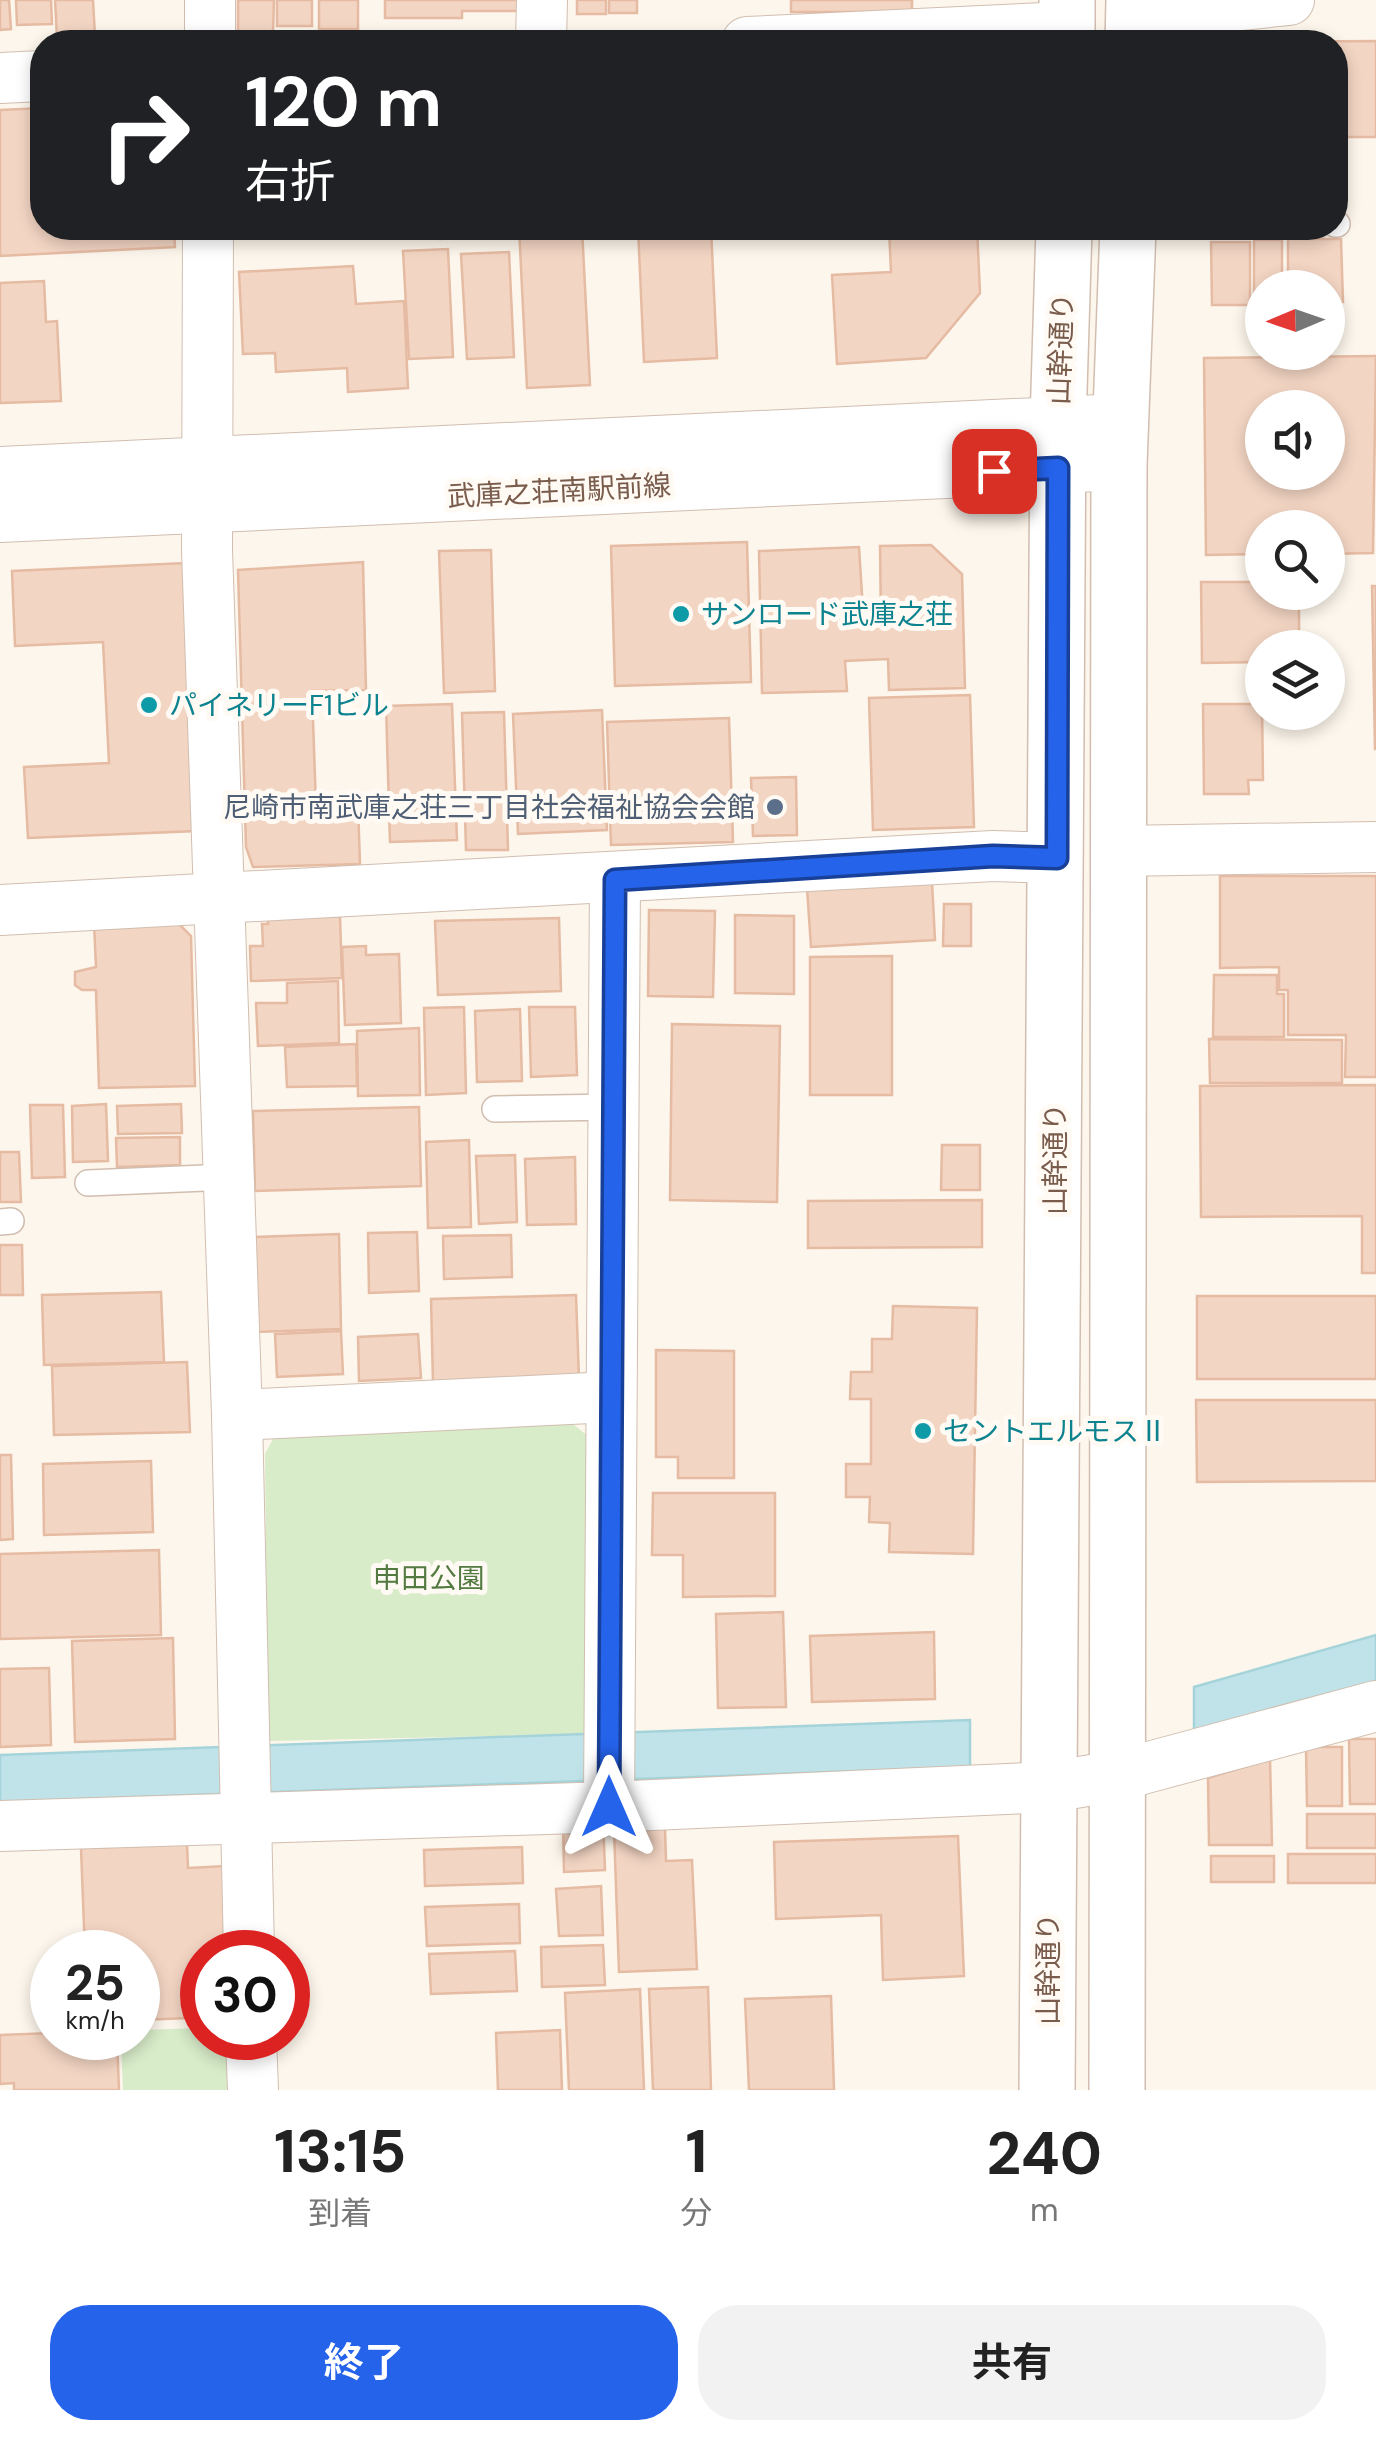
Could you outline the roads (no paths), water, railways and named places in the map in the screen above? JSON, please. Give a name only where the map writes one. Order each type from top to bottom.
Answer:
[{"type":"street","points":[[210,0],[210,30]]},
{"type":"street","points":[[541,30],[542,0]]},
{"type":"street","points":[[1134,19],[1288,0]]},
{"type":"street","points":[[949,30],[1067,23]]},
{"type":"street","points":[[0,78],[30,77]]},
{"type":"street","points":[[208,240],[207,484],[217,898],[237,1415],[248,1930]]},
{"type":"street","name":"山幹通り","points":[[1047,2090],[1058,446],[1064,240]]},
{"type":"street","points":[[1116,2090],[1119,442],[1128,240]]},
{"type":"street","name":"武庫之荘南駅前線","points":[[0,472],[207,484],[1119,442]]},
{"type":"street","name":"武庫之荘南駅前線","points":[[0,517],[207,484]]},
{"type":"street","points":[[1118,851],[1376,847]]},
{"type":"street","points":[[0,910],[615,880],[993,856],[1057,858]]},
{"type":"street","points":[[609,1799],[615,880]]},
{"type":"street","points":[[237,1415],[611,1397]]},
{"type":"street","points":[[0,1826],[245,1810],[1050,1787],[1116,1776],[1376,1706]]},
{"type":"street","points":[[252,2060],[253,2090]]},
{"type":"lane","points":[[495,1110],[613,1107]]},
{"type":"lane","points":[[88,1183],[228,1177]]},
{"type":"water","points":[[1376,1635],[1376,1685],[1194,1735],[1194,1687]]},
{"type":"water","points":[[970,1720],[970,1767],[0,1802],[0,1755]]},
{"type":"place","name":"サンロード武庫之荘","points":[[681,614]]},
{"type":"place","name":"パイネリーF1ビル","points":[[149,705]]},
{"type":"place","name":"尼崎市南武庫之荘三丁目社会福祉協会会館","points":[[775,807]]},
{"type":"place","name":"セントエルモスⅡ","points":[[923,1431]]},
{"type":"park label","name":"申田公園","points":[[429,1578]]}]
